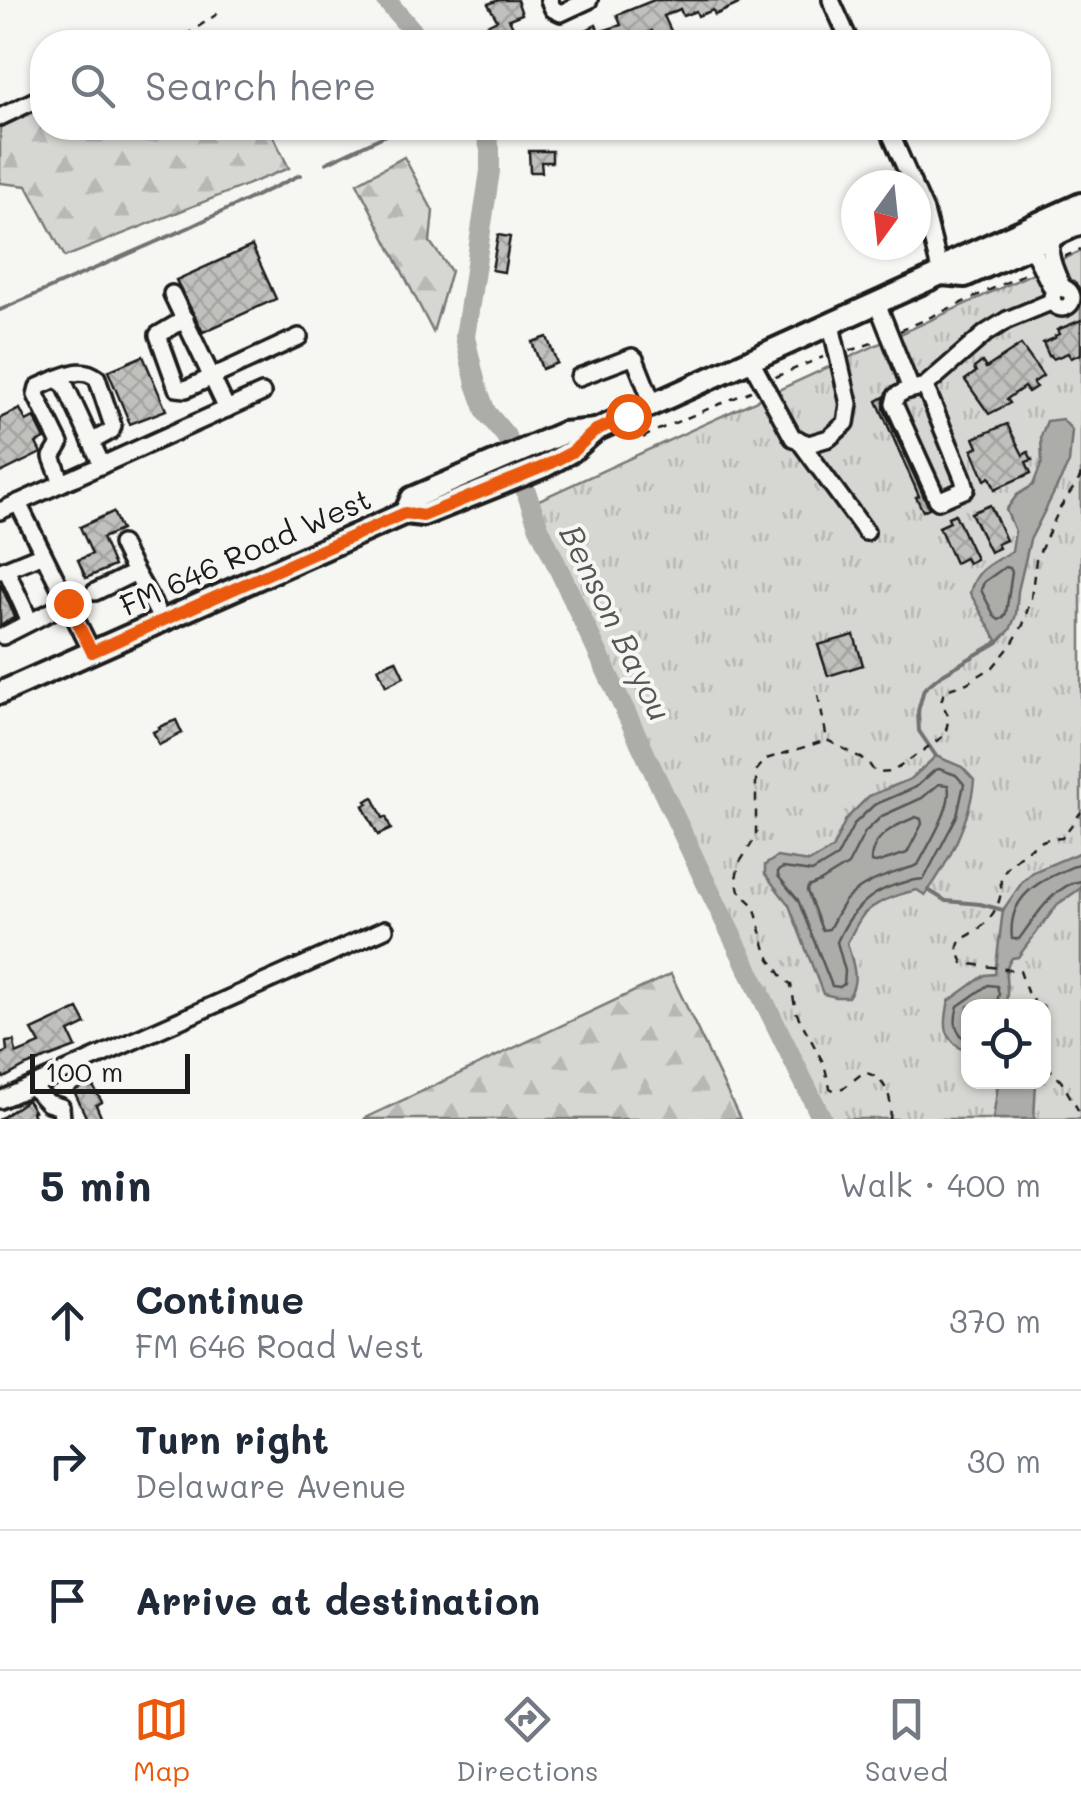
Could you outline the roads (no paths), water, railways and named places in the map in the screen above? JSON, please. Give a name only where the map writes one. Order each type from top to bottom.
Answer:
[{"type":"main road","name":"FM 646 Road West","points":[[0,693],[405,513],[423,516],[545,466],[572,452],[596,430],[877,304],[940,274],[954,261],[1081,205]]},
{"type":"main road","points":[[1030,245],[1049,226],[1069,218],[1081,205]]},
{"type":"main road","name":"FM 646 Road West","points":[[940,274],[964,276],[1081,222]]},
{"type":"main road","name":"FM 646 Road West","points":[[405,513],[412,498],[532,445],[563,433],[596,430]]},
{"type":"street","points":[[551,4],[561,12],[589,0]]},
{"type":"street","points":[[830,0],[844,30]]},
{"type":"street","points":[[0,117],[30,103]]},
{"type":"street","points":[[893,140],[907,170]]},
{"type":"street","points":[[1046,264],[1052,240],[1059,232]]},
{"type":"street","points":[[931,236],[940,274]]},
{"type":"street","points":[[877,304],[918,388],[963,478],[966,489],[938,501],[894,404],[900,392],[918,388],[986,333],[1064,292],[1030,245]]},
{"type":"street","points":[[172,294],[227,408]]},
{"type":"street","points":[[185,320],[158,335],[177,388],[186,389],[298,338]]},
{"type":"street","points":[[752,361],[793,438],[809,444],[829,438],[846,423],[849,404],[831,325]]},
{"type":"street","points":[[579,376],[632,357],[653,404]]},
{"type":"street","points":[[62,483],[52,457],[60,444],[36,395],[38,387],[80,371],[97,378],[114,426],[91,442]]},
{"type":"street","points":[[56,380],[65,385],[102,465]]},
{"type":"street","points":[[0,511],[262,393]]},
{"type":"street","points":[[798,439],[866,532]]},
{"type":"street","points":[[18,502],[92,652]]},
{"type":"street","points":[[121,544],[162,620]]},
{"type":"street","points":[[30,622],[3,570],[44,554]]},
{"type":"street","points":[[95,592],[134,572]]},
{"type":"street","points":[[3,636],[68,603]]},
{"type":"street","points":[[32,1086],[48,1103],[385,929]]},
{"type":"street","points":[[2,1099],[32,1086],[62,1096]]},
{"type":"water","points":[[1062,419],[1072,430],[1069,463],[1030,540],[1016,615],[1010,630],[998,642],[970,593],[980,572],[1012,551],[1015,531],[1006,510],[1017,495],[1033,485],[1042,462],[1041,436],[1047,421]]},
{"type":"water","points":[[936,756],[962,767],[974,780],[957,840],[925,895],[917,890],[903,894],[864,914],[847,943],[854,971],[852,991],[848,997],[823,994],[789,905],[765,874],[765,865],[777,857],[809,862],[832,849],[846,819],[869,796],[911,779]]},
{"type":"water","points":[[1081,854],[1081,888],[1058,904],[1018,957],[1012,958],[1006,970],[1006,999],[961,999],[961,1048],[947,1032],[949,1001],[985,975],[995,974],[1003,910],[1033,872]]},
{"type":"water","points":[[997,1089],[1036,1089],[1034,1119],[993,1119]]},
{"type":"waterway","name":"Benson Bayou","points":[[386,0],[412,30]]},
{"type":"waterway","points":[[326,163],[375,140]]},
{"type":"waterway","name":"Benson Bayou","points":[[487,140],[490,171],[465,337],[476,384],[486,412],[506,436],[538,525],[702,875],[822,1119]]},
{"type":"waterway","points":[[0,310],[300,175]]},
{"type":"waterway","points":[[936,756],[919,731],[918,711],[924,689],[998,642]]},
{"type":"waterway","points":[[928,890],[946,901],[1003,910]]}]
